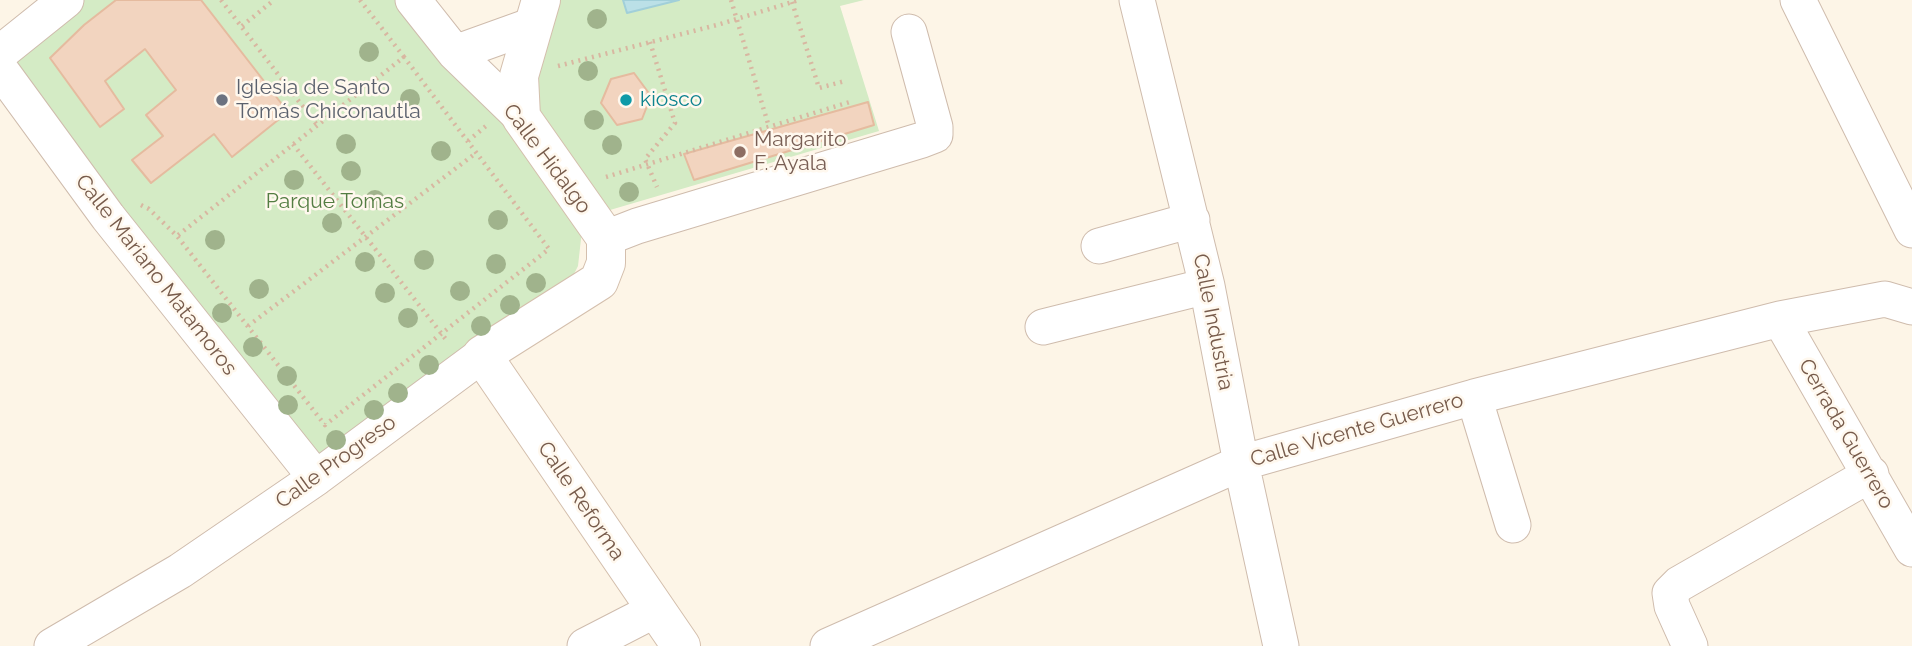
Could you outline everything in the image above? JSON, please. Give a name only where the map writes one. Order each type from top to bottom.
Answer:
[{"type":"main road","points":[[521,117],[519,76],[537,12]]},
{"type":"main road","name":"Calle Hidalgo","points":[[521,117],[616,242]]},
{"type":"main road","name":"Calle Progreso","points":[[474,360],[599,281],[616,242]]},
{"type":"main road","name":"Calle Reforma","points":[[474,360],[681,646]]},
{"type":"street","points":[[1,67],[66,0]]},
{"type":"street","name":"Calle Hidalgo","points":[[413,0],[454,53],[521,117]]},
{"type":"street","name":"Calle Industria","points":[[1137,0],[1207,286],[1241,463],[1281,646]]},
{"type":"street","points":[[1798,0],[1911,227]]},
{"type":"street","points":[[454,53],[537,12]]},
{"type":"street","points":[[616,242],[671,216],[922,141],[934,135],[909,32]]},
{"type":"street","name":"Calle Mariano Matamoros","points":[[1,67],[108,217],[316,478]]},
{"type":"street","points":[[1099,246],[1192,220]]},
{"type":"street","points":[[1044,327],[1207,286]]},
{"type":"street","name":"Calle Vicente Guerrero","points":[[828,646],[1241,463],[1474,397],[1780,319],[1885,299],[1912,307]]},
{"type":"street","name":"Cerrada Guerrero","points":[[1780,319],[1912,549]]},
{"type":"street","name":"Calle Progreso","points":[[52,646],[180,571],[316,478],[474,360]]},
{"type":"street","points":[[1474,397],[1513,525]]},
{"type":"street","points":[[1690,646],[1672,606],[1670,593],[1679,584],[1871,474]]},
{"type":"street","points":[[584,646],[655,610]]},
{"type":"path","points":[[222,0],[317,125]]},
{"type":"path","points":[[242,26],[274,0]]},
{"type":"path","points":[[360,0],[404,57],[549,249],[326,425],[177,236],[404,57]]},
{"type":"path","points":[[731,0],[769,127]]},
{"type":"path","points":[[519,76],[799,0]]},
{"type":"path","points":[[792,2],[819,88],[845,81]]},
{"type":"path","points":[[650,42],[675,123],[645,159],[671,216]]},
{"type":"path","points":[[605,178],[853,101]]},
{"type":"path","points":[[293,144],[442,333],[474,360]]},
{"type":"path","points":[[248,326],[476,153]]},
{"type":"path","points":[[598,166],[605,178],[616,242]]},
{"type":"green space","name":"Parque Tomas","points":[[65,0],[408,0],[500,118],[582,230],[578,266],[574,274],[316,470],[0,70]]},
{"type":"green space","points":[[558,0],[864,0],[840,6],[879,131],[610,210],[530,96]]},
{"type":"water","points":[[623,0],[679,0],[627,13]]},
{"type":"building","name":"Iglesia de Santo Tomás Chiconautla","points":[[116,0],[201,0],[288,112],[232,157],[214,134],[151,183],[132,160],[163,136],[146,115],[176,90],[145,49],[105,81],[124,109],[100,127],[50,58],[84,25]]},
{"type":"building","name":"kiosco","points":[[634,73],[651,96],[642,119],[617,125],[601,103],[611,79]]},
{"type":"building","points":[[868,102],[874,125],[694,180],[684,154]]},
{"type":"place","name":"Iglesia de Santo Tomás Chiconautla","points":[[222,100]]},
{"type":"place","name":"kiosco","points":[[626,100]]},
{"type":"place","name":"Margarito F. Ayala","points":[[740,152]]}]
